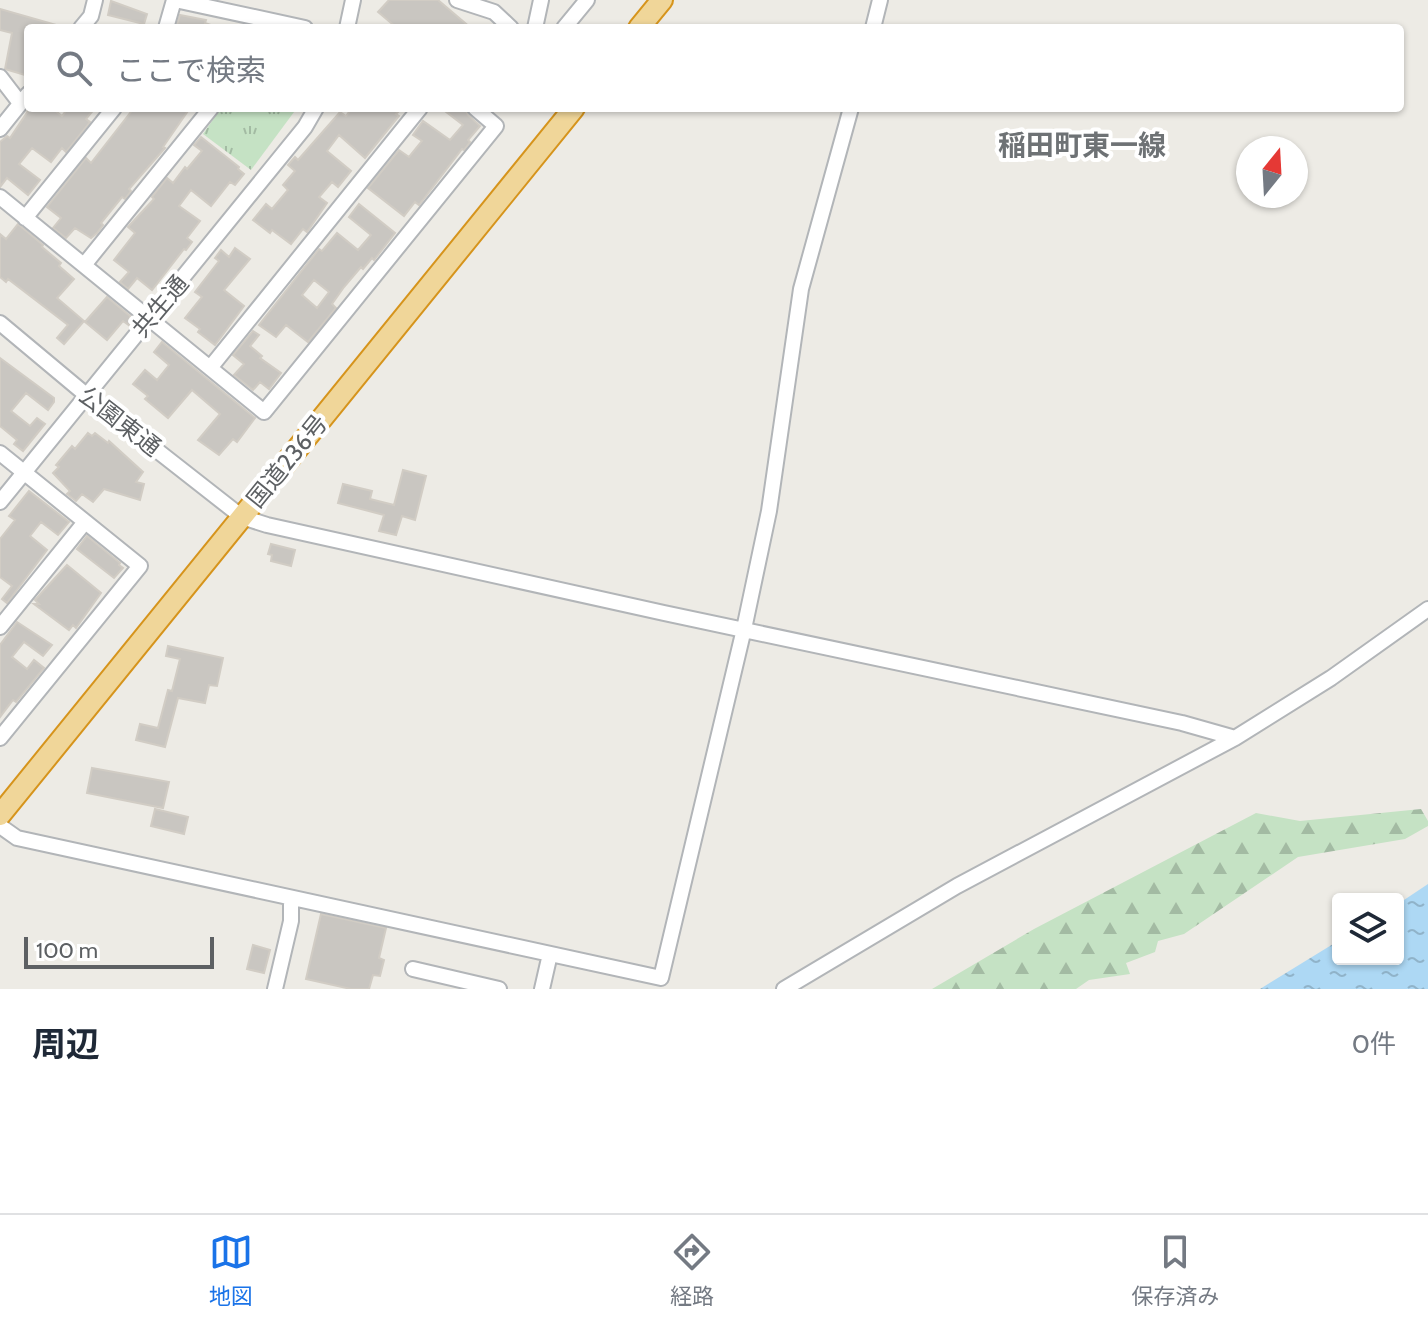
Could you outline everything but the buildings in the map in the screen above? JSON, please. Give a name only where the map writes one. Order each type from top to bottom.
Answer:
[{"type":"highway","points":[[642,24],[662,0]]},
{"type":"highway","name":"国道236号","points":[[0,815],[571,112]]},
{"type":"street","points":[[84,24],[91,16],[95,0]]},
{"type":"street","points":[[167,24],[175,0],[247,22]]},
{"type":"street","points":[[348,24],[353,0]]},
{"type":"street","points":[[457,0],[494,12],[507,24]]},
{"type":"street","points":[[536,24],[541,0]]},
{"type":"street","points":[[567,24],[587,0]]},
{"type":"street","points":[[874,24],[880,0]]},
{"type":"street","points":[[0,77],[24,99],[0,129]]},
{"type":"street","points":[[25,218],[111,112]]},
{"type":"street","points":[[84,265],[208,112]]},
{"type":"street","name":"共生通","points":[[0,502],[305,127],[314,112]]},
{"type":"street","points":[[210,368],[417,112]]},
{"type":"street","points":[[3,206],[25,218],[264,412],[496,126],[480,112]]},
{"type":"street","points":[[489,120],[496,112]]},
{"type":"street","points":[[0,826],[17,838],[661,978],[769,511],[801,289],[850,112]]},
{"type":"street","name":"公園東通","points":[[0,323],[242,517]]},
{"type":"street","points":[[0,453],[140,566],[0,738]]},
{"type":"street","points":[[242,517],[267,525],[1182,723],[1235,738]]},
{"type":"street","points":[[0,627],[85,522]]},
{"type":"street","points":[[784,989],[957,886],[1235,738],[1331,678],[1428,609]]},
{"type":"street","points":[[275,989],[291,921],[291,898]]},
{"type":"street","points":[[542,989],[550,954]]},
{"type":"street","points":[[413,969],[499,989]]},
{"type":"green space","points":[[218,112],[294,112],[251,170],[203,134]]},
{"type":"green space","points":[[1421,809],[1428,826],[1405,839],[1298,857],[1184,934],[1158,941],[1155,952],[1126,963],[1130,974],[1089,980],[1076,989],[932,989],[1034,929],[1256,813],[1300,821]]},
{"type":"water","points":[[1428,884],[1428,989],[1260,989],[1332,945],[1332,965],[1404,965],[1404,900]]},
{"type":"district","name":"稲田町東一線","points":[[1082,145]]}]
